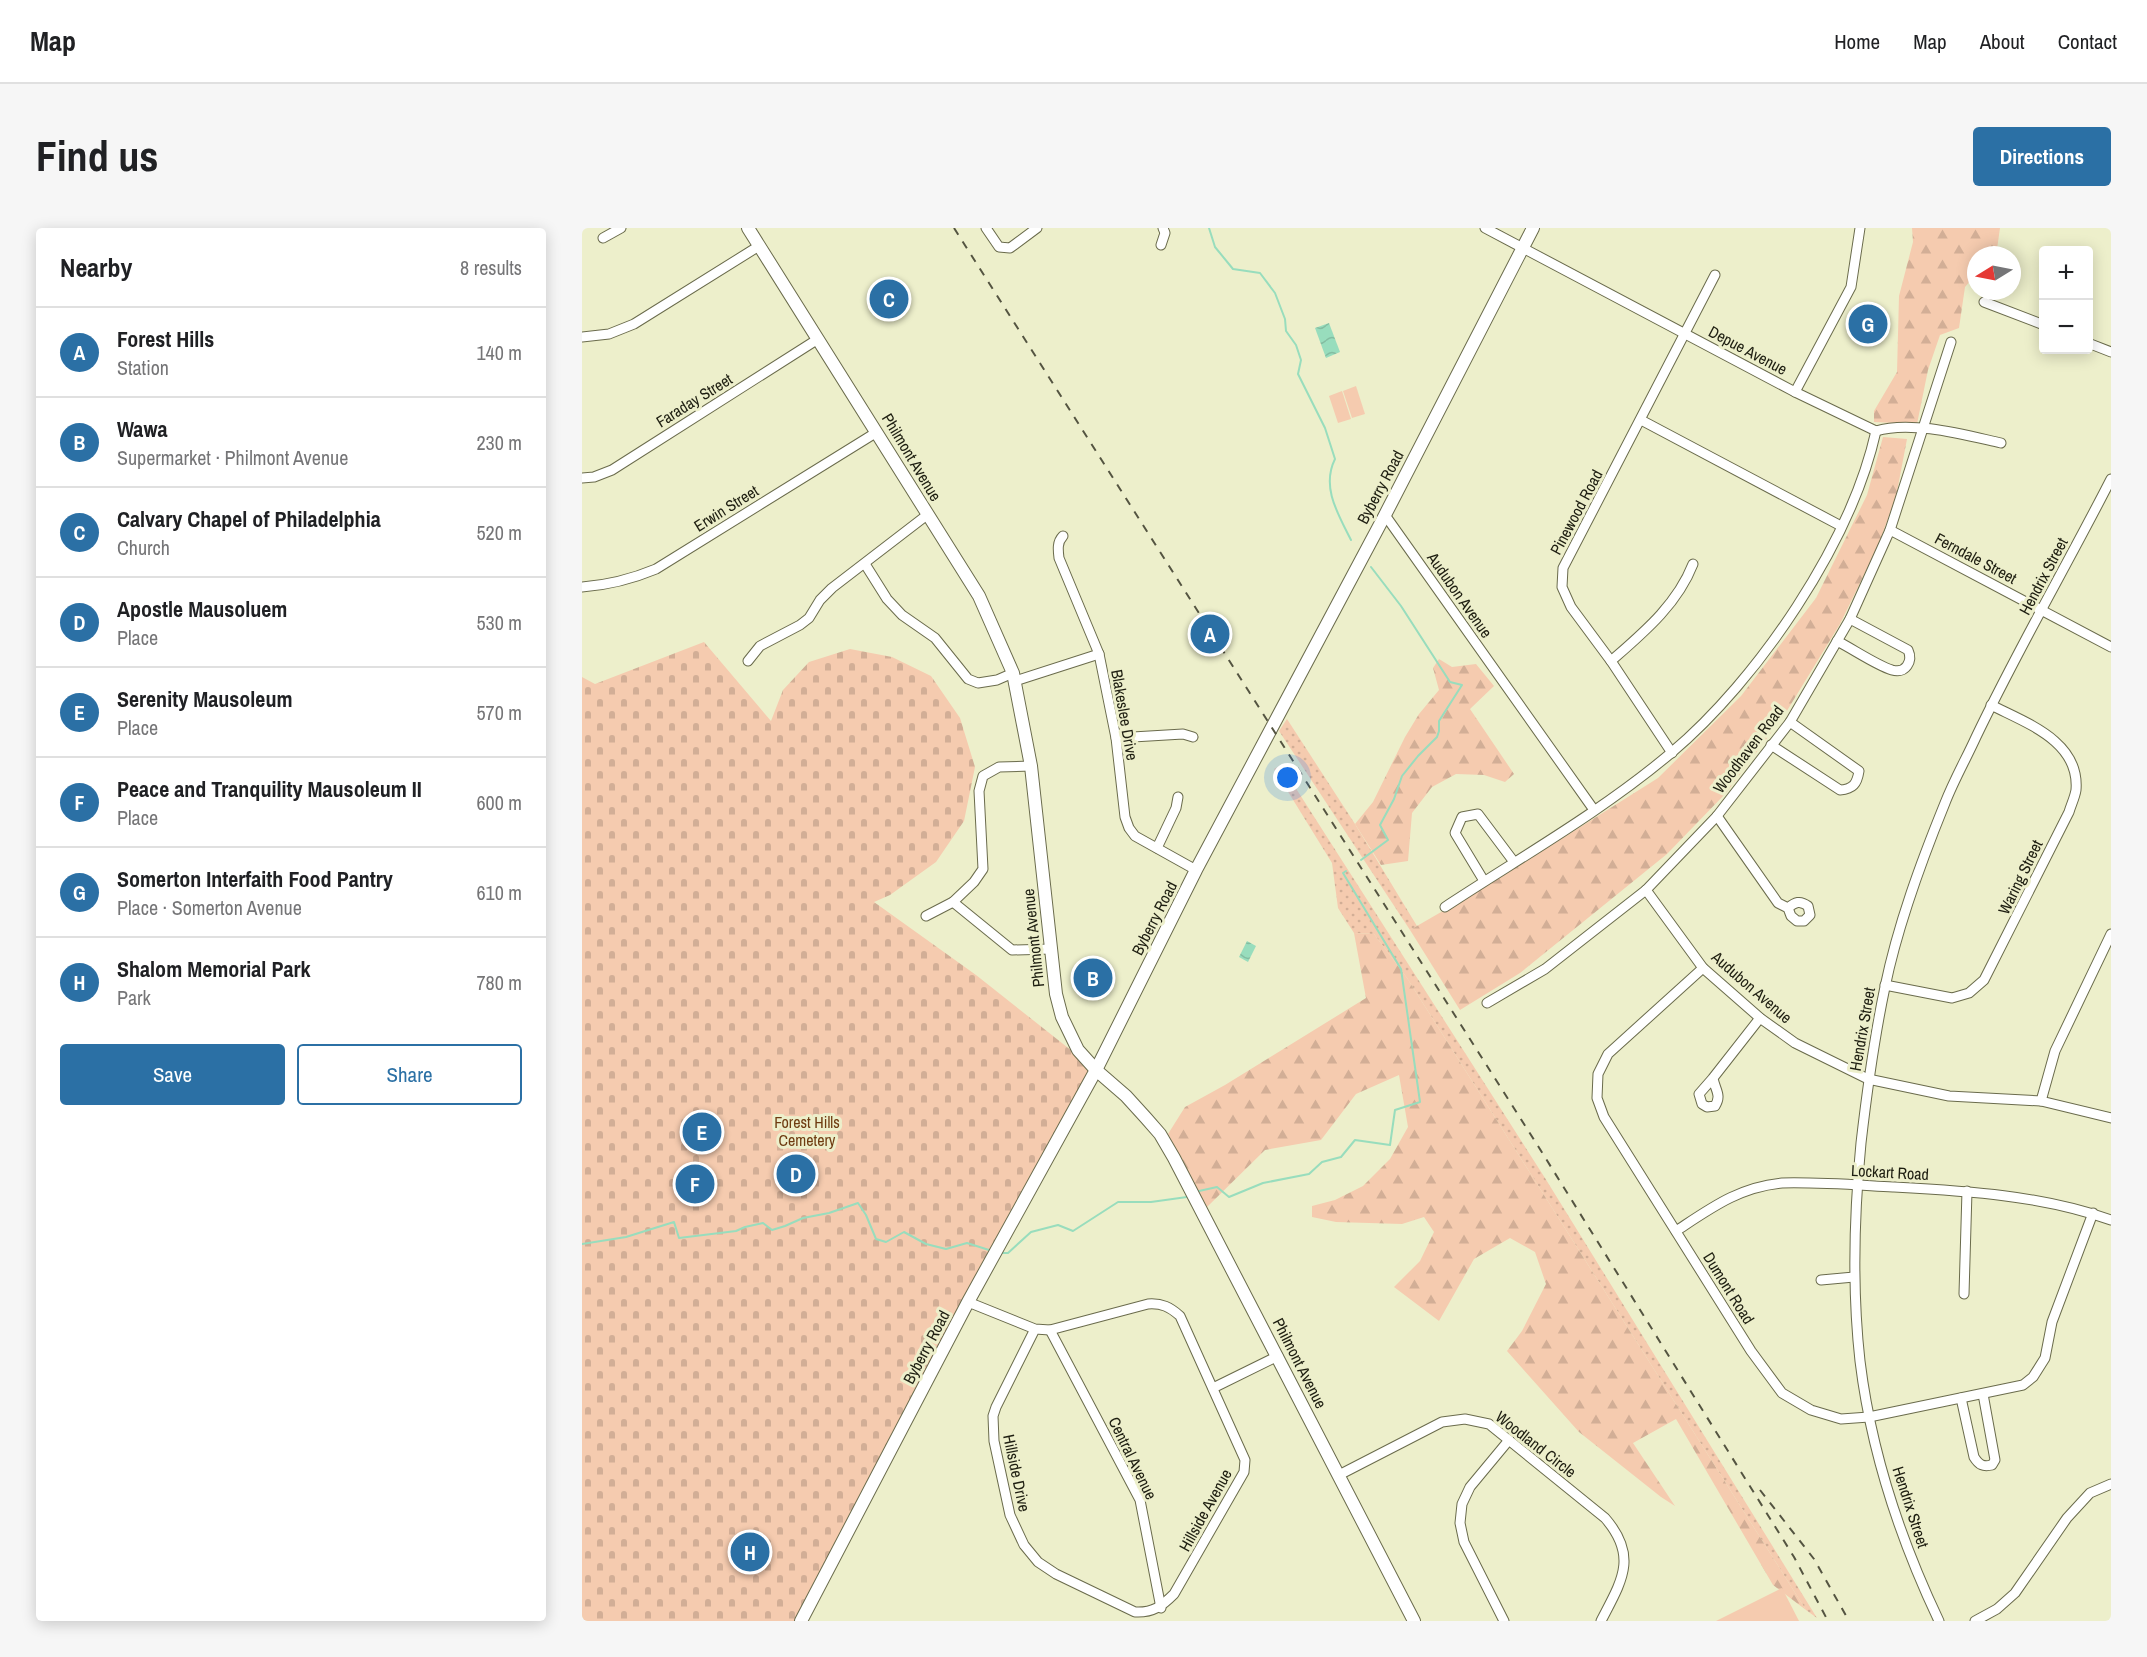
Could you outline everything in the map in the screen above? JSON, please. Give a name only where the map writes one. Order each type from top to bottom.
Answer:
[{"type":"main road","name":"Philmont Avenue","points":[[748,228],[979,596],[1014,677],[1031,766],[1056,994],[1062,1017],[1078,1050],[1096,1070],[1126,1096],[1160,1134],[1278,1356],[1414,1621]]},
{"type":"main road","name":"Byberry Road","points":[[801,1621],[968,1302],[1096,1070],[1196,870],[1385,515],[1533,228]]},
{"type":"street","points":[[603,238],[621,228]]},
{"type":"street","points":[[986,228],[999,248],[1010,248],[1037,228]]},
{"type":"street","points":[[1161,245],[1165,233],[1163,228]]},
{"type":"street","name":"Depue Avenue","points":[[1485,228],[1795,392],[1876,431]]},
{"type":"street","points":[[1795,392],[1851,287],[1860,228]]},
{"type":"street","points":[[582,337],[609,334],[634,324],[759,246]]},
{"type":"street","name":"Pinewood Road","points":[[1672,753],[1611,661],[1571,606],[1562,587],[1563,568],[1715,275]]},
{"type":"street","points":[[1984,302],[2039,323]]},
{"type":"street","name":"Faraday Street","points":[[582,478],[594,477],[612,470],[818,339]]},
{"type":"street","points":[[1922,429],[1951,342]]},
{"type":"street","points":[[2093,345],[2111,352]]},
{"type":"street","points":[[1641,420],[1841,526]]},
{"type":"street","points":[[1445,907],[1610,800],[1672,753],[1714,711],[1765,652],[1815,578],[1860,486],[1876,431],[1886,428],[1939,429],[2001,443]]},
{"type":"street","name":"Woodhaven Road","points":[[1487,1003],[1545,969],[1646,890],[1717,816],[1790,722],[1850,619],[1890,530],[1922,429]]},
{"type":"street","name":"Erwin Street","points":[[582,587],[604,586],[656,569],[877,432]]},
{"type":"street","name":"Hendrix Street","points":[[1939,1621],[1901,1532],[1883,1474],[1869,1417],[1860,1361],[1854,1277],[1857,1185],[1868,1079],[1885,985],[1900,928],[1947,799],[1991,705],[2111,479]]},
{"type":"street","points":[[748,661],[760,646],[809,618],[820,600],[927,515]]},
{"type":"street","name":"Audubon Avenue","points":[[1385,515],[1594,810]]},
{"type":"street","name":"Ferndale Street","points":[[1890,530],[2111,647]]},
{"type":"street","name":"Blakeslee Drive","points":[[1063,536],[1058,548],[1059,558],[1100,654],[1116,738],[1125,817],[1129,828],[1135,836],[1196,870]]},
{"type":"street","points":[[865,564],[887,599],[902,615],[935,638],[961,673],[978,683],[1014,677],[1100,654]]},
{"type":"street","points":[[1611,661],[1656,621],[1689,575],[1693,564]]},
{"type":"street","points":[[1837,641],[1893,670],[1899,670],[1908,665],[1910,657],[1908,650],[1850,619]]},
{"type":"street","name":"Waring Street","points":[[1885,985],[1952,998],[1969,993],[1984,980],[2068,812],[2076,791],[2074,769],[2055,740],[1991,705]]},
{"type":"street","points":[[1771,745],[1840,790],[1849,789],[1855,785],[1858,771],[1790,722]]},
{"type":"street","points":[[1116,738],[1183,734],[1193,737]]},
{"type":"street","points":[[926,916],[952,902],[974,882],[983,869],[979,791],[984,776],[999,767],[1031,766]]},
{"type":"street","points":[[1157,849],[1176,808],[1178,797]]},
{"type":"street","points":[[1484,881],[1455,833],[1462,816],[1478,813],[1514,862]]},
{"type":"street","points":[[1717,816],[1778,903],[1788,908]]},
{"type":"street","name":"Audubon Avenue","points":[[1646,890],[1703,968],[1760,1018],[1795,1043],[1868,1079],[1949,1096],[2041,1101],[2111,1118]]},
{"type":"street","points":[[952,902],[1012,950],[1051,949]]},
{"type":"street","points":[[2041,1101],[2055,1052],[2111,934]]},
{"type":"street","name":"Dumont Road","points":[[1703,968],[1608,1054],[1598,1074],[1597,1098],[1604,1117],[1751,1351],[1782,1393],[1810,1410],[1841,1419],[1869,1417],[2023,1385],[2033,1377],[2046,1355],[2052,1322],[2093,1213]]},
{"type":"street","points":[[1713,1078],[1760,1018]]},
{"type":"street","name":"Lockart Road","points":[[1676,1231],[1716,1204],[1743,1191],[1765,1184],[1800,1182],[1967,1191],[2036,1200],[2093,1213],[2111,1220]]},
{"type":"street","points":[[1964,1294],[1967,1191]]},
{"type":"street","points":[[1821,1280],[1854,1277]]},
{"type":"street","points":[[968,1302],[1035,1329],[1050,1330],[1148,1304],[1156,1303],[1169,1307],[1180,1316],[1213,1388],[1278,1356]]},
{"type":"street","name":"Hillside Drive","points":[[1035,1329],[996,1407],[992,1424],[1006,1497],[1016,1531],[1038,1562],[1056,1574],[1135,1612],[1148,1612],[1161,1608]]},
{"type":"street","name":"Central Avenue","points":[[1050,1330],[1140,1500],[1161,1608]]},
{"type":"street","name":"Hillside Avenue","points":[[1161,1608],[1174,1594],[1245,1472],[1245,1460],[1213,1388]]},
{"type":"street","points":[[1961,1398],[1974,1457],[1978,1464],[1985,1466],[1992,1464],[1995,1460],[1983,1394]]},
{"type":"street","name":"Woodland Circle","points":[[1339,1474],[1442,1422],[1453,1419],[1489,1424],[1605,1518],[1615,1529],[1623,1551],[1624,1570],[1622,1580],[1601,1621]]},
{"type":"street","points":[[1504,1621],[1464,1542],[1460,1523],[1462,1504],[1470,1487],[1509,1440]]},
{"type":"street","points":[[1975,1621],[1997,1609],[2015,1593],[2067,1518],[2090,1493],[2111,1484]]},
{"type":"green space","points":[[1912,228],[2000,228],[1997,246],[1967,246],[1967,285],[1959,328],[1940,335],[1928,370],[1917,424],[1874,422],[1874,411],[1897,372],[1899,296],[1913,242]]},
{"type":"green space","points":[[1356,386],[1365,414],[1352,418],[1343,391]]},
{"type":"green space","points":[[1342,391],[1351,419],[1338,423],[1329,396]]},
{"type":"green space","points":[[1883,437],[1907,439],[1896,497],[1878,546],[1840,624],[1785,714],[1726,793],[1667,854],[1520,973],[1460,1010],[1410,930],[1493,882],[1658,778],[1741,696],[1816,598],[1867,495]]},
{"type":"green space","name":"Forest Hills Cemetery","points":[[704,642],[771,721],[783,690],[809,662],[850,649],[892,657],[931,676],[960,718],[975,767],[964,821],[936,862],[890,895],[874,902],[976,975],[1096,1070],[801,1621],[582,1621],[582,677],[595,684]]},
{"type":"green space","points":[[1439,659],[1452,667],[1476,664],[1494,686],[1470,709],[1514,774],[1505,782],[1484,775],[1456,774],[1432,787],[1412,813],[1408,861],[1381,865],[1355,824],[1373,802],[1419,714],[1439,690],[1433,668]]},
{"type":"green space","points":[[1287,719],[1417,926],[1410,930],[1279,731]]},
{"type":"green space","points":[[1281,765],[1545,1178],[1817,1618],[1806,1610],[1407,978],[1374,934],[1354,933],[1338,908],[1332,863],[1274,769]]},
{"type":"green space","points":[[1354,933],[1374,934],[1407,978],[1806,1610],[1773,1585],[1676,1419],[1633,1443],[1675,1506],[1579,1432],[1507,1351],[1522,1331],[1546,1284],[1535,1252],[1510,1238],[1474,1259],[1439,1321],[1394,1287],[1420,1261],[1434,1232],[1424,1217],[1402,1224],[1336,1222],[1312,1217],[1312,1206],[1335,1200],[1363,1186],[1390,1159],[1408,1127],[1399,1075],[1356,1094],[1321,1140],[1265,1150],[1207,1207],[1168,1134],[1185,1107],[1366,998]]},
{"type":"green space","points":[[1782,1588],[1799,1621],[1716,1621]]},
{"type":"water","points":[[1329,323],[1340,352],[1326,358],[1315,328]]},
{"type":"water","points":[[1247,941],[1256,946],[1248,962],[1239,957]]},
{"type":"waterway","points":[[1209,228],[1215,247],[1233,269],[1260,273],[1275,293],[1285,319],[1286,331],[1296,345],[1301,360],[1298,374],[1325,428],[1335,459],[1331,469],[1330,490],[1351,540]]},
{"type":"waterway","points":[[1361,860],[1388,840],[1380,825],[1394,799],[1402,776],[1437,737],[1439,721],[1462,685],[1450,682],[1401,606],[1371,567]]},
{"type":"waterway","points":[[1199,1191],[1217,1187],[1229,1197],[1263,1183],[1309,1174],[1322,1162],[1341,1157],[1355,1140],[1390,1145],[1395,1110],[1420,1102],[1401,969],[1343,873],[1346,871]]},
{"type":"waterway","points":[[1001,1253],[1008,1253],[1031,1232],[1058,1225],[1073,1231],[1118,1202],[1151,1202],[1187,1197]]},
{"type":"waterway","points":[[582,1244],[626,1237],[674,1222],[679,1238],[736,1231],[763,1223],[772,1230],[803,1218],[829,1213],[858,1203],[876,1239],[886,1242],[904,1232],[926,1244],[946,1249],[967,1243],[989,1250]]},
{"type":"railway","points":[[954,228],[1538,1146],[1794,1557],[1828,1621]]},
{"type":"railway","points":[[1760,1490],[1814,1559],[1849,1621]]},
{"type":"place","name":"Calvary Chapel of Philadelphia","points":[[889,299]]},
{"type":"place","name":"Somerton Interfaith Food Pantry","points":[[1868,324]]},
{"type":"place","name":"Forest Hills","points":[[1210,634]]},
{"type":"place","name":"Wawa","points":[[1093,978]]},
{"type":"place","name":"Serenity Mausoleum","points":[[702,1132]]},
{"type":"place","name":"Apostle Mausoluem","points":[[796,1174]]},
{"type":"place","name":"Peace and Tranquility Mausoleum II","points":[[695,1184]]},
{"type":"place","name":"Shalom Memorial Park","points":[[750,1552]]}]
